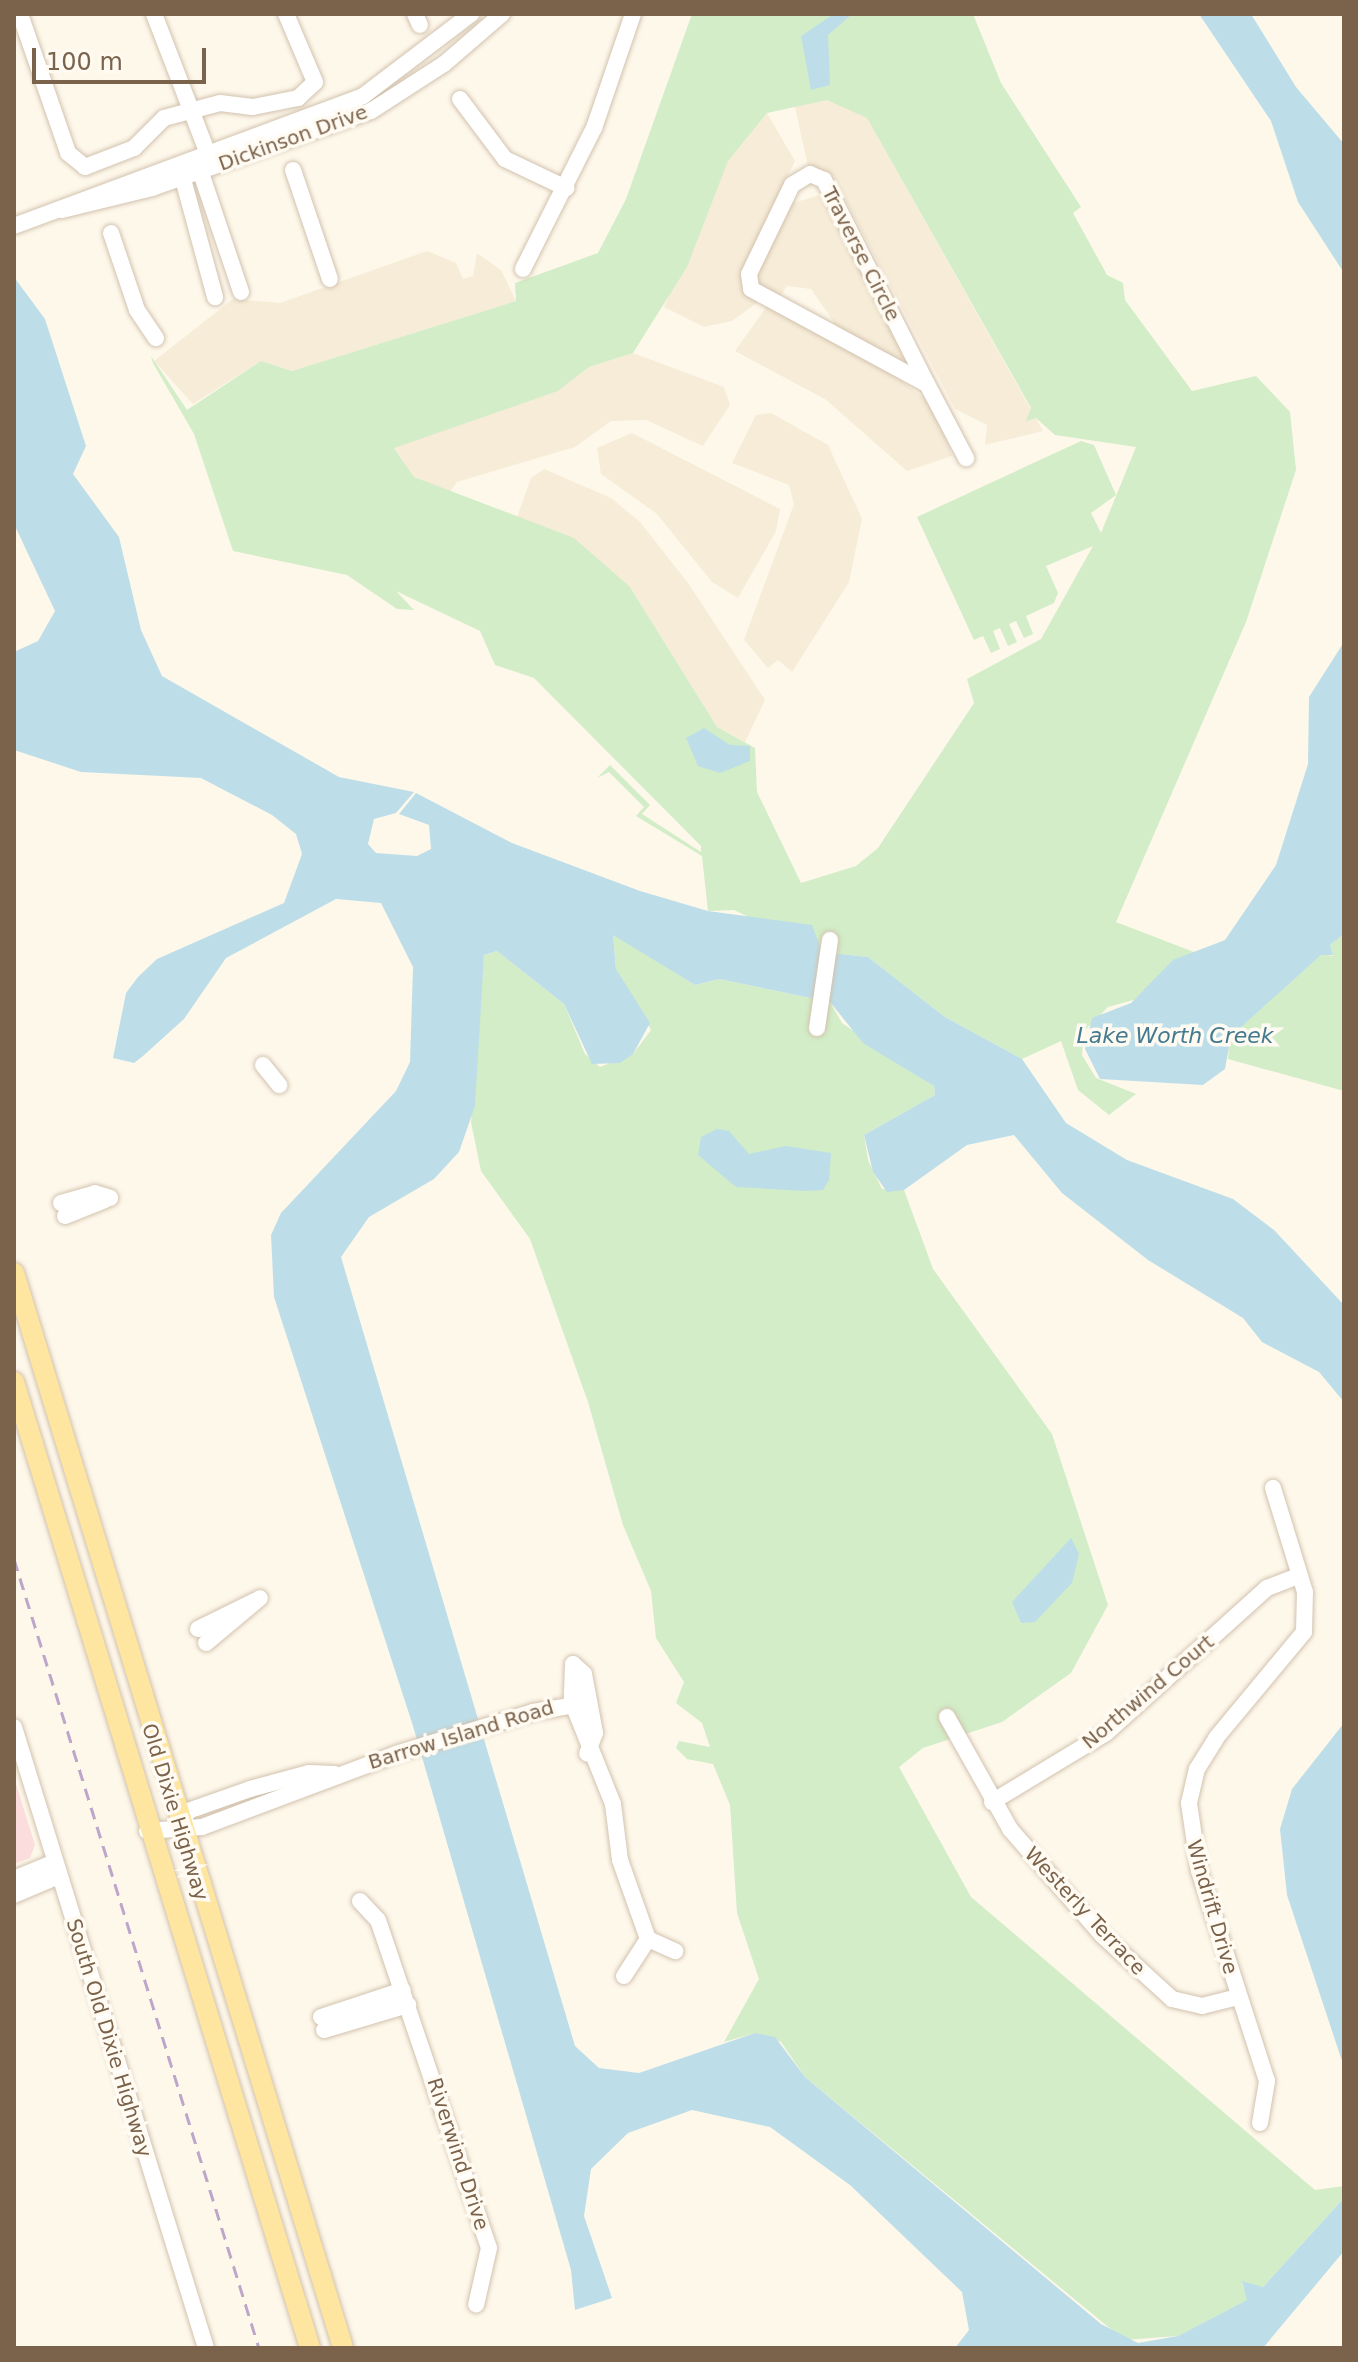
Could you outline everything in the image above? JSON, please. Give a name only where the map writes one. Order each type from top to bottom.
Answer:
[{"type":"main road","name":"Old Dixie Highway","points":[[14,1273],[180,1828],[343,2348]]},
{"type":"main road","name":"Old Dixie Highway","points":[[14,1382],[147,1831],[310,2348]]},
{"type":"street","points":[[20,14],[74,163],[94,165],[134,148],[164,118],[220,103],[275,105],[315,82],[286,14]]},
{"type":"street","points":[[154,14],[191,110],[241,292]]},
{"type":"street","name":"Dickinson Drive","points":[[204,162],[363,96],[471,14]]},
{"type":"street","name":"Dickinson Drive","points":[[20,224],[204,162],[371,111],[444,64],[502,14]]},
{"type":"street","points":[[523,269],[566,188],[633,14]]},
{"type":"street","points":[[460,99],[505,159],[566,188]]},
{"type":"street","points":[[181,170],[215,297]]},
{"type":"street","points":[[293,170],[330,279]]},
{"type":"street","name":"Traverse Circle","points":[[927,384],[751,289],[749,274],[792,185],[810,174],[824,180],[966,458]]},
{"type":"street","points":[[111,233],[137,310],[156,338]]},
{"type":"street","points":[[818,1023],[830,940]]},
{"type":"street","points":[[263,1065],[279,1085]]},
{"type":"street","points":[[63,1209],[95,1193],[110,1198]]},
{"type":"street","name":"Windrift Drive","points":[[1260,2123],[1267,2081],[1189,1835],[1189,1803],[1197,1769],[1216,1738],[1304,1632],[1308,1609],[1273,1488]]},
{"type":"street","name":"Northwind Court","points":[[992,1802],[1106,1733],[1267,1588],[1299,1576]]},
{"type":"street","name":"Barrow Island Road","points":[[147,1831],[180,1828],[309,1791],[335,1774],[490,1724],[580,1702],[595,1733],[587,1754],[613,1804],[620,1860],[648,1939]]},
{"type":"street","name":"Westerly Terrace","points":[[947,1717],[992,1802],[1039,1867],[1172,1999],[1202,2006],[1238,1997]]},
{"type":"street","name":"South Old Dixie Highway","points":[[14,1727],[206,2348]]},
{"type":"street","points":[[14,1879],[57,1869]]},
{"type":"street","points":[[14,1895],[57,1869]]},
{"type":"street","name":"Riverwind Drive","points":[[360,1901],[378,1920],[489,2248],[476,2305]]},
{"type":"street","points":[[624,1976],[648,1939],[675,1951]]},
{"type":"street","points":[[323,2023],[405,1998]]},
{"type":"shaded area","points":[[827,100],[866,116],[1043,431],[985,445],[987,425],[955,409],[832,174],[808,167],[794,102]]},
{"type":"shaded area","points":[[767,113],[795,161],[742,273],[742,285],[758,302],[732,321],[704,327],[664,307],[728,161]]},
{"type":"shaded area","points":[[827,193],[909,356],[899,361],[840,331],[811,289],[787,286],[778,300],[757,289],[755,274],[790,204]]},
{"type":"shaded area","points":[[427,251],[456,263],[463,279],[473,276],[477,253],[501,270],[516,301],[292,371],[261,361],[193,404],[154,361],[233,299],[280,303]]},
{"type":"shaded area","points":[[767,306],[893,374],[935,407],[952,456],[907,471],[825,399],[735,351]]},
{"type":"shaded area","points":[[633,353],[724,387],[730,405],[703,446],[646,420],[611,421],[575,447],[457,482],[450,492],[414,477],[394,447],[558,391],[589,367]]},
{"type":"shaded area","points":[[771,413],[828,445],[862,519],[849,582],[792,672],[778,660],[768,668],[744,640],[794,504],[789,485],[732,463],[756,415]]},
{"type":"shaded area","points":[[632,433],[780,509],[776,531],[738,598],[712,582],[657,514],[601,474],[597,448]]},
{"type":"shaded area","points":[[544,469],[611,498],[640,522],[688,583],[765,700],[745,742],[717,727],[630,587],[516,520],[531,478]]},
{"type":"shaded area","points":[[14,1777],[35,1845],[30,1858],[14,1864]]},
{"type":"green space","points":[[692,14],[973,14],[1001,83],[1081,207],[1073,213],[1107,275],[1123,283],[1125,300],[1192,391],[1256,376],[1290,412],[1296,470],[1246,622],[1116,922],[1199,954],[1172,962],[1137,999],[1108,1007],[1084,1031],[1082,1055],[1096,1078],[1136,1094],[1109,1115],[1078,1090],[1061,1041],[1022,1059],[945,1017],[868,957],[822,952],[734,910],[708,911],[702,856],[636,816],[644,807],[609,772],[597,778],[610,765],[650,805],[642,814],[701,852],[701,846],[534,678],[495,665],[480,631],[396,591],[414,610],[397,609],[347,575],[233,551],[194,434],[151,356],[187,410],[261,361],[292,371],[516,301],[515,283],[598,253],[626,199]],"holes":[[[827,100],[867,118],[1031,408],[1026,421],[1036,418],[1055,435],[1136,447],[1101,533],[1091,513],[1116,495],[1094,445],[1081,441],[917,517],[974,640],[983,636],[991,653],[1000,649],[993,631],[1000,628],[1008,646],[1017,642],[1009,624],[1016,621],[1024,638],[1033,634],[1026,616],[1054,603],[1058,593],[1046,566],[1093,546],[1041,639],[967,679],[974,703],[878,848],[856,866],[801,883],[757,792],[755,748],[717,727],[630,587],[574,538],[414,477],[394,448],[558,391],[589,367],[633,353],[687,267],[728,161],[767,113]]]},
{"type":"green space","points":[[613,934],[695,985],[719,979],[830,1002],[842,1023],[934,1086],[935,1095],[864,1135],[868,1160],[882,1189],[904,1190],[933,1269],[1052,1434],[1108,1605],[1071,1673],[1002,1722],[923,1748],[899,1767],[971,1897],[1315,2190],[1344,2186],[1344,2198],[1263,2287],[1242,2283],[1248,2300],[1178,2336],[1124,2340],[805,2077],[781,2042],[755,2033],[724,2042],[759,1979],[737,1913],[730,1805],[713,1764],[687,1759],[676,1748],[679,1741],[710,1747],[702,1723],[676,1703],[684,1682],[656,1638],[651,1591],[623,1525],[588,1402],[530,1239],[481,1171],[471,1122],[484,955],[497,951],[564,1004],[585,1054],[600,1067],[633,1054],[651,1030],[616,969]]},
{"type":"green space","points":[[1344,934],[1344,1091],[1228,1059],[1230,1036],[1322,954],[1333,956],[1330,945]]},
{"type":"water","points":[[834,14],[852,14],[828,35],[830,85],[811,90],[801,36]]},
{"type":"water","points":[[1199,14],[1251,14],[1296,87],[1344,144],[1344,273],[1298,202],[1271,121]]},
{"type":"water","points":[[14,277],[45,319],[86,446],[73,474],[119,537],[141,630],[162,676],[339,777],[414,792],[396,813],[374,819],[368,844],[376,853],[417,856],[431,849],[429,825],[399,814],[416,793],[512,843],[640,891],[708,911],[812,925],[822,952],[868,957],[945,1017],[1022,1059],[1066,1123],[1127,1160],[1233,1199],[1274,1230],[1344,1305],[1344,1402],[1319,1372],[1262,1342],[1243,1318],[1148,1260],[1062,1193],[1014,1135],[967,1145],[904,1190],[887,1192],[873,1172],[864,1135],[935,1095],[934,1086],[863,1043],[830,1002],[719,979],[695,985],[613,935],[616,969],[650,1023],[633,1054],[620,1063],[592,1064],[564,1004],[497,951],[484,955],[475,1106],[459,1152],[434,1179],[369,1217],[341,1257],[575,2046],[599,2068],[639,2073],[755,2033],[775,2037],[805,2077],[1101,2324],[1138,2343],[1178,2336],[1247,2300],[1242,2281],[1263,2287],[1344,2198],[1344,2251],[1263,2348],[955,2348],[969,2330],[962,2292],[850,2185],[770,2127],[692,2110],[628,2133],[591,2169],[584,2216],[612,2298],[575,2310],[571,2270],[413,1726],[274,1297],[271,1235],[281,1213],[396,1091],[410,1062],[413,967],[381,903],[336,899],[226,958],[184,1019],[134,1063],[113,1058],[126,993],[138,977],[157,959],[284,903],[302,854],[296,834],[272,815],[201,778],[81,772],[14,750],[14,652],[38,641],[55,611],[14,524]]},
{"type":"water","name":"Lake Worth Creek","points":[[1344,642],[1344,934],[1330,945],[1333,955],[1321,955],[1231,1036],[1225,1069],[1203,1085],[1100,1079],[1085,1049],[1092,1018],[1131,1003],[1173,960],[1225,940],[1276,865],[1308,764],[1309,697]]},
{"type":"water","points":[[704,728],[730,745],[750,746],[750,761],[720,773],[698,766],[686,738]]},
{"type":"water","points":[[717,1129],[729,1131],[749,1154],[786,1146],[831,1153],[829,1180],[823,1190],[736,1187],[698,1155],[701,1137]]},
{"type":"water","points":[[1071,1538],[1079,1554],[1072,1583],[1035,1622],[1021,1623],[1012,1602]]},
{"type":"water","points":[[1344,1723],[1344,2067],[1287,1895],[1280,1829],[1292,1789]]},
{"type":"railway","points":[[14,1559],[259,2348]]}]
